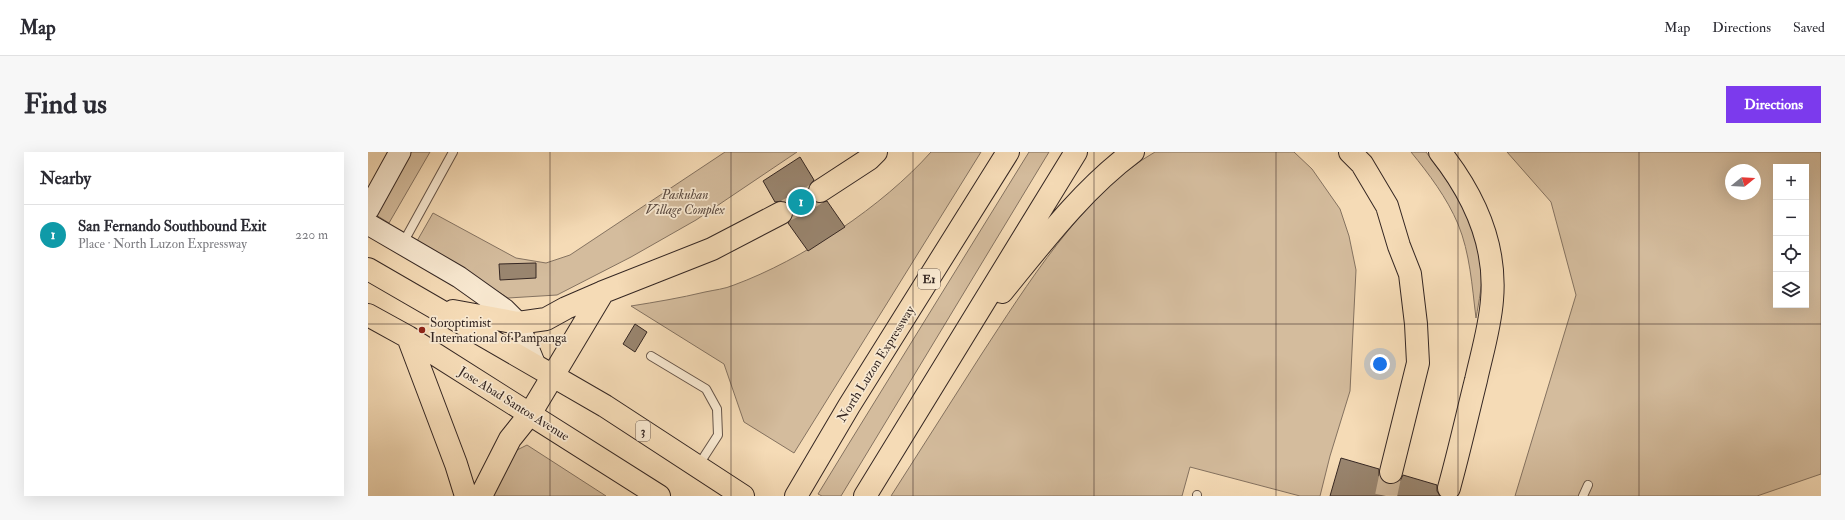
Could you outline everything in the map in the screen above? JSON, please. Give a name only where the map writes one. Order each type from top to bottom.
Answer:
[{"type":"highway","points":[[820,191],[869,159],[876,152]]},
{"type":"highway","name":"North Luzon Expressway","points":[[796,496],[849,406],[1008,152]]},
{"type":"highway","points":[[865,496],[1076,152]]},
{"type":"highway","points":[[943,367],[1003,291],[1070,211],[1101,178],[1133,152]]},
{"type":"highway","points":[[1350,152],[1362,164],[1387,206],[1399,246],[1410,274],[1416,324],[1418,363],[1391,472]]},
{"type":"highway","points":[[1440,152],[1466,188],[1477,210],[1488,243],[1493,270],[1492,298],[1487,336],[1449,488]]},
{"type":"highway","points":[[438,309],[546,319],[566,308],[603,292],[712,249],[781,213]]},
{"type":"highway","name":"3","points":[[368,269],[605,406],[738,493]]},
{"type":"highway","points":[[481,496],[510,439],[530,414],[544,370],[603,292]]},
{"type":"highway","name":"Jose Abad Santos Avenue","points":[[368,315],[408,337],[659,496]]},
{"type":"highway","points":[[408,337],[456,464],[466,496]]},
{"type":"main road","points":[[368,210],[400,152]]},
{"type":"main road","points":[[368,224],[460,277],[511,316],[544,370]]},
{"type":"lane","points":[[403,243],[453,152]]},
{"type":"lane","points":[[651,356],[706,389],[716,409],[718,436],[697,466]]},
{"type":"lane","points":[[1583,496],[1588,485]]},
{"type":"green space","points":[[411,152],[430,152],[389,223],[376,215]]},
{"type":"green space","name":"Paskuhan Village Complex","points":[[725,152],[797,152],[696,220],[631,257],[557,295],[508,298],[417,241],[433,213],[516,258],[546,263],[570,255]]},
{"type":"green space","points":[[931,152],[981,152],[794,453],[744,422],[724,364],[631,306],[727,288],[787,261],[814,246],[866,211],[890,192]]},
{"type":"green space","points":[[1029,152],[1049,152],[841,496],[822,496],[818,494],[848,445]]},
{"type":"green space","points":[[1155,152],[1294,152],[1312,169],[1340,209],[1349,236],[1356,270],[1350,391],[1330,456],[1320,496],[1300,496],[1190,467],[1182,496],[891,496],[998,329],[1058,243],[1080,216],[1104,191],[1129,169]]},
{"type":"green space","points":[[1411,152],[1426,152],[1454,192],[1469,220],[1479,250],[1481,266],[1480,292],[1476,318],[1468,258],[1458,224],[1449,205],[1437,186]]},
{"type":"green space","points":[[1507,152],[1821,152],[1821,474],[1757,496],[1515,496],[1576,295],[1551,202]]},
{"type":"green space","points":[[527,445],[606,496],[492,496],[515,451]]},
{"type":"building","points":[[800,157],[814,180],[809,186],[809,197],[814,202],[820,203],[827,201],[845,227],[808,251],[788,223],[793,214],[792,207],[788,203],[782,201],[775,202],[763,181]]},
{"type":"building","points":[[536,263],[536,278],[500,280],[499,264]]},
{"type":"building","points":[[635,324],[647,332],[635,352],[623,344]]},
{"type":"building","points":[[1341,458],[1379,469],[1379,476],[1388,484],[1395,484],[1400,481],[1403,475],[1437,485],[1437,491],[1440,496],[1330,496]]},
{"type":"tunnel","points":[[781,213],[805,201],[820,191]]},
{"type":"tunnel","points":[[1386,496],[1391,472]]},
{"type":"place","name":"San Fernando Southbound Exit","points":[[801,202]]},
{"type":"place","name":"Soroptimist International of Pampanga","points":[[422,330]]}]
